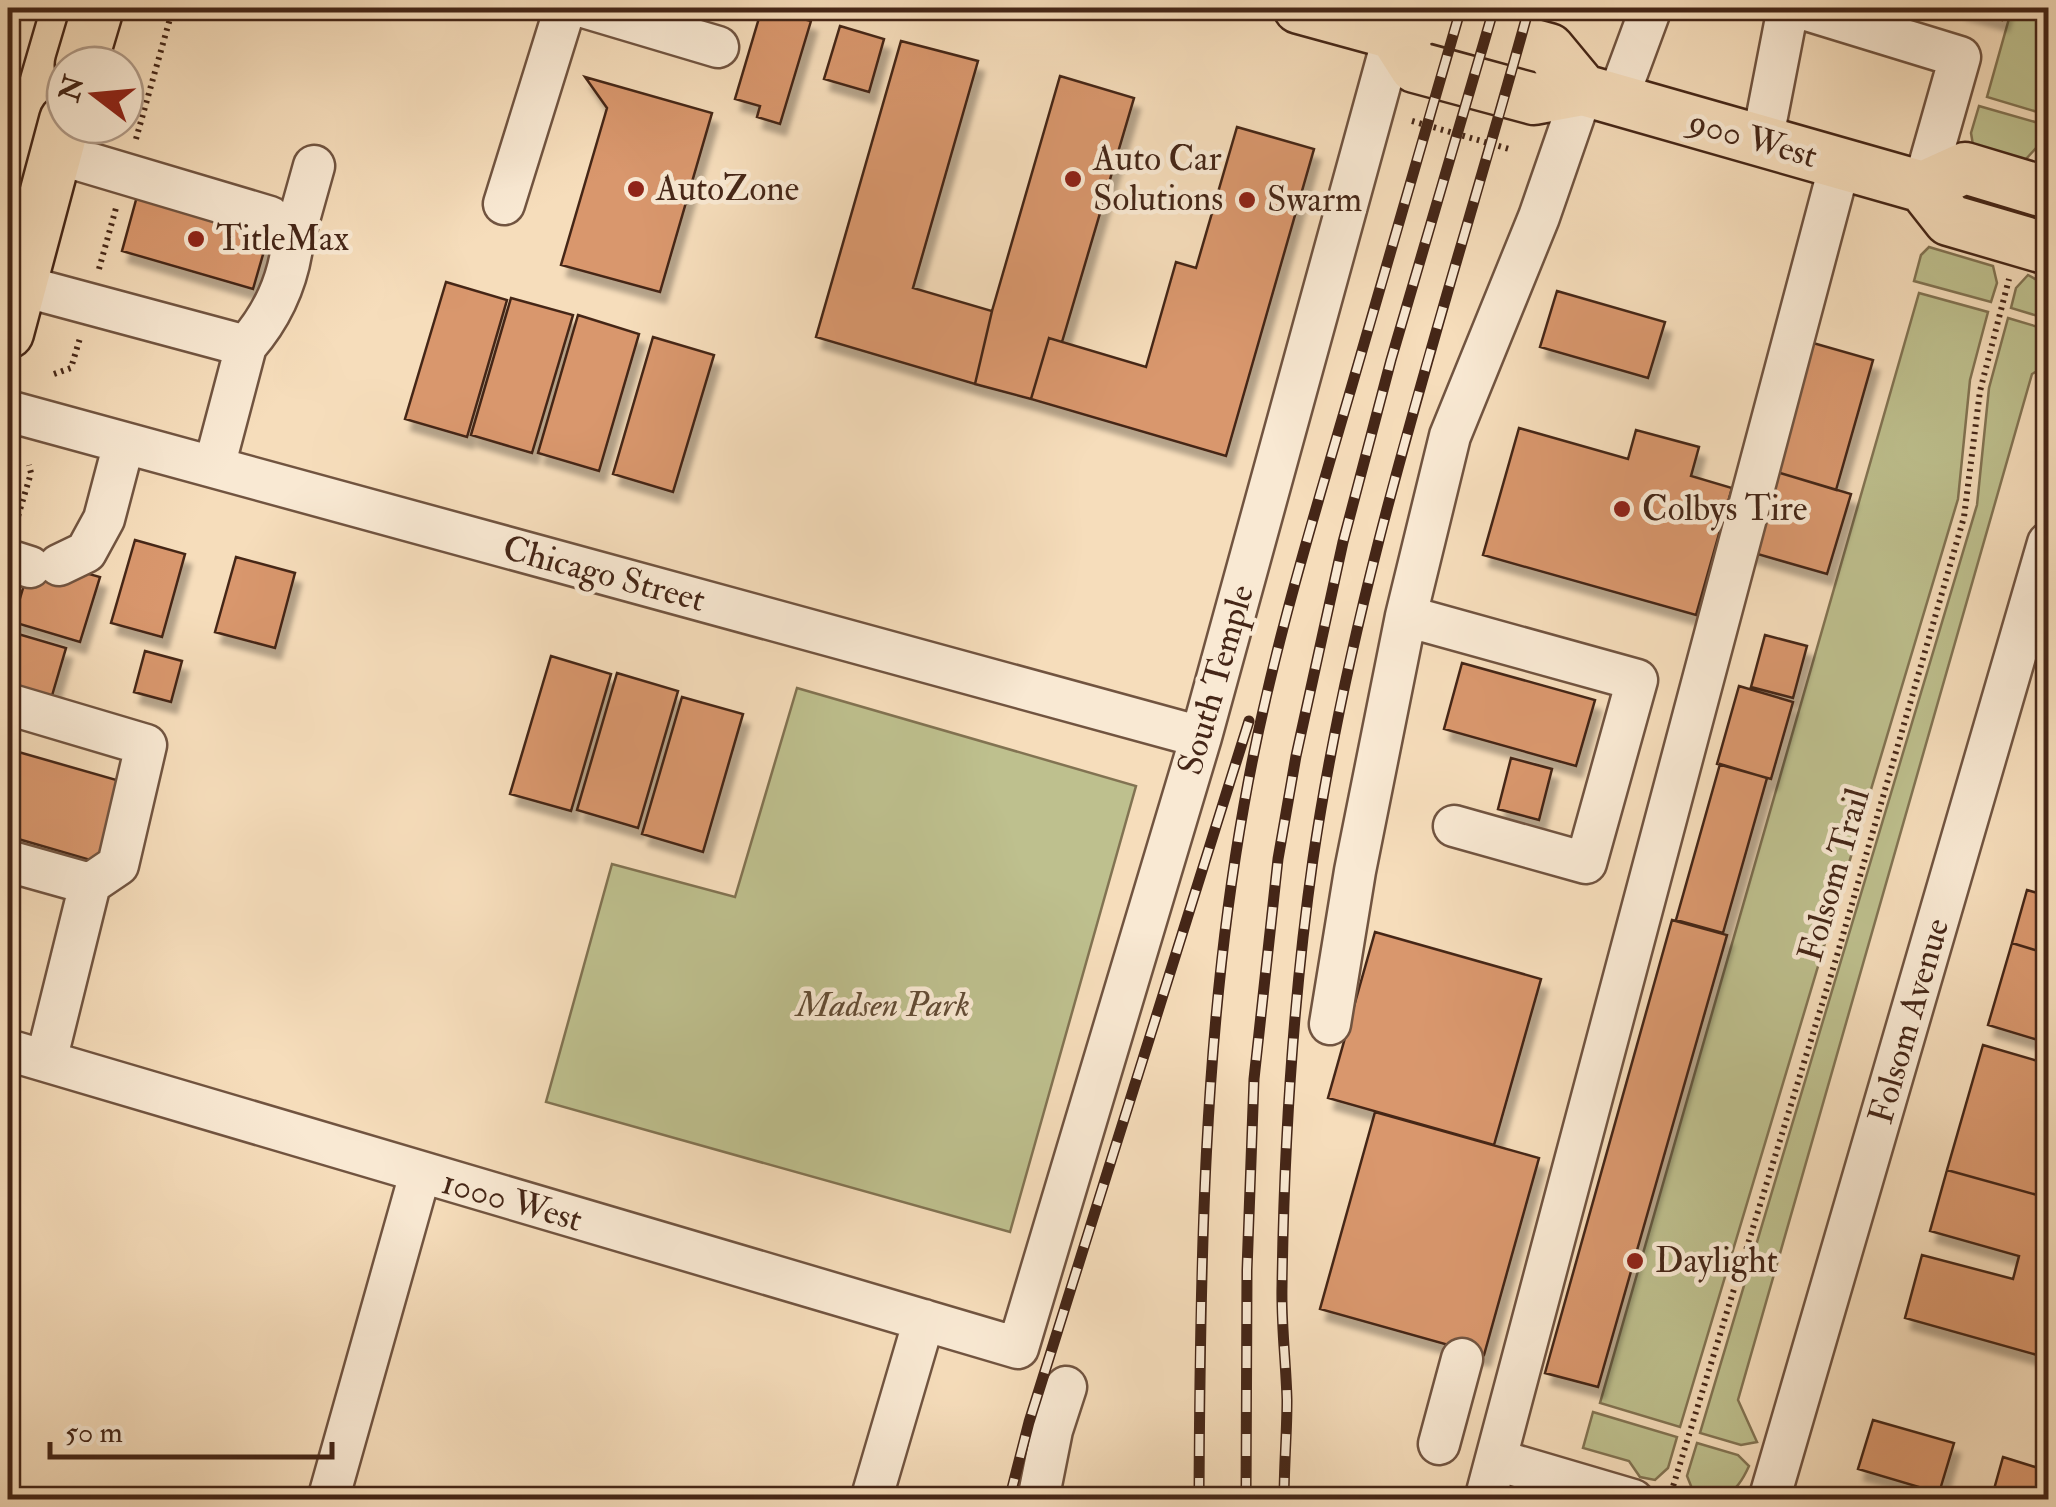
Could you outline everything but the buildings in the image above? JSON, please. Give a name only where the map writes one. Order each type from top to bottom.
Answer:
[{"type":"main road","points":[[87,45],[98,8]]},
{"type":"main road","points":[[1299,8],[1397,21],[1429,16],[1549,50],[1600,95]]},
{"type":"main road","name":"900 West","points":[[1600,95],[1923,186]]},
{"type":"main road","points":[[8,333],[58,145]]},
{"type":"main road","points":[[2030,260],[1949,220],[1923,186],[1965,168],[2048,193]]},
{"type":"street","points":[[504,204],[565,8]]},
{"type":"street","points":[[587,8],[718,46]]},
{"type":"street","points":[[1330,1024],[1354,871],[1406,616],[1450,436],[1539,217],[1600,95],[1650,8]]},
{"type":"street","points":[[1762,142],[1788,8]]},
{"type":"street","points":[[1800,8],[1960,57],[1923,186]]},
{"type":"street","name":"South Temple","points":[[1018,1348],[1200,737],[1397,21]]},
{"type":"street","points":[[83,145],[270,217],[293,241]]},
{"type":"street","points":[[1485,1500],[1840,164]]},
{"type":"street","points":[[214,467],[246,346],[265,325],[290,266],[314,166]]},
{"type":"street","points":[[19,285],[246,346]]},
{"type":"street","name":"Chicago Street","points":[[8,410],[1200,737]]},
{"type":"street","points":[[27,557],[86,552],[104,518],[124,442]]},
{"type":"street","name":"Folsom Avenue","points":[[1769,1500],[2048,543]]},
{"type":"street","points":[[1406,616],[1637,680],[1586,863],[1454,826]]},
{"type":"street","points":[[8,704],[146,744],[118,865],[90,884],[46,1061]]},
{"type":"street","points":[[8,861],[90,884]]},
{"type":"street","name":"1000 West","points":[[8,1050],[1018,1348]]},
{"type":"street","points":[[328,1500],[420,1174]]},
{"type":"street","points":[[871,1500],[924,1320]]},
{"type":"street","points":[[1439,1444],[1462,1359]]},
{"type":"street","points":[[1038,1500],[1052,1430],[1066,1387]]},
{"type":"street","points":[[1496,1460],[1540,1487],[1633,1500]]},
{"type":"path","points":[[1412,121],[1509,148]]},
{"type":"path","name":"Folsom Trail","points":[[1674,1485],[1836,960],[1964,516],[1980,391],[2030,260]]},
{"type":"path","points":[[27,557],[29,466]]},
{"type":"green space","points":[[2012,8],[2048,8],[2048,100],[2044,114],[1987,97]]},
{"type":"green space","points":[[1979,106],[2042,124],[2037,147],[2025,160],[1973,145],[1971,133]]},
{"type":"green space","points":[[1929,247],[1993,266],[1997,283],[1991,302],[1914,281],[1921,255]]},
{"type":"green space","points":[[2028,275],[2048,286],[2048,319],[2011,308],[2016,288]]},
{"type":"green space","points":[[1919,293],[1988,312],[1970,380],[1958,499],[1680,1427],[1600,1403]]},
{"type":"green space","points":[[2008,318],[2048,330],[2048,365],[2032,374],[1738,1400],[1757,1442],[1741,1445],[1700,1433],[1977,505],[1989,388]]},
{"type":"green space","name":"Madsen Park","points":[[797,688],[1136,786],[1010,1232],[546,1102],[612,864],[735,897]]},
{"type":"green space","points":[[1593,1412],[1677,1437],[1668,1468],[1655,1480],[1640,1477],[1629,1461],[1583,1448]]},
{"type":"green space","points":[[1697,1443],[1738,1455],[1749,1466],[1734,1490],[1721,1495],[1693,1491],[1687,1476]]},
{"type":"tram line","points":[[8,36],[16,8]]},
{"type":"tram line","points":[[8,118],[40,8]]},
{"type":"railway","points":[[1199,1500],[1206,1151],[1220,978],[1244,805],[1294,585],[1461,8]]},
{"type":"railway","points":[[1246,1500],[1247,1270],[1254,1079],[1278,859],[1296,756],[1343,542],[1391,360],[1494,8]]},
{"type":"railway","points":[[1284,1500],[1285,1179],[1295,1018],[1313,859],[1331,750],[1380,536],[1529,8]]},
{"type":"railway","points":[[1009,1500],[1029,1422],[1249,721]]},
{"type":"place","name":"Auto Car Solutions","points":[[1073,179]]},
{"type":"place","name":"AutoZone","points":[[636,189]]},
{"type":"place","name":"Swarm","points":[[1247,200]]},
{"type":"place","name":"TitleMax","points":[[196,239]]},
{"type":"place","name":"Colbys Tire","points":[[1622,509]]},
{"type":"place","name":"Daylight","points":[[1635,1261]]}]
